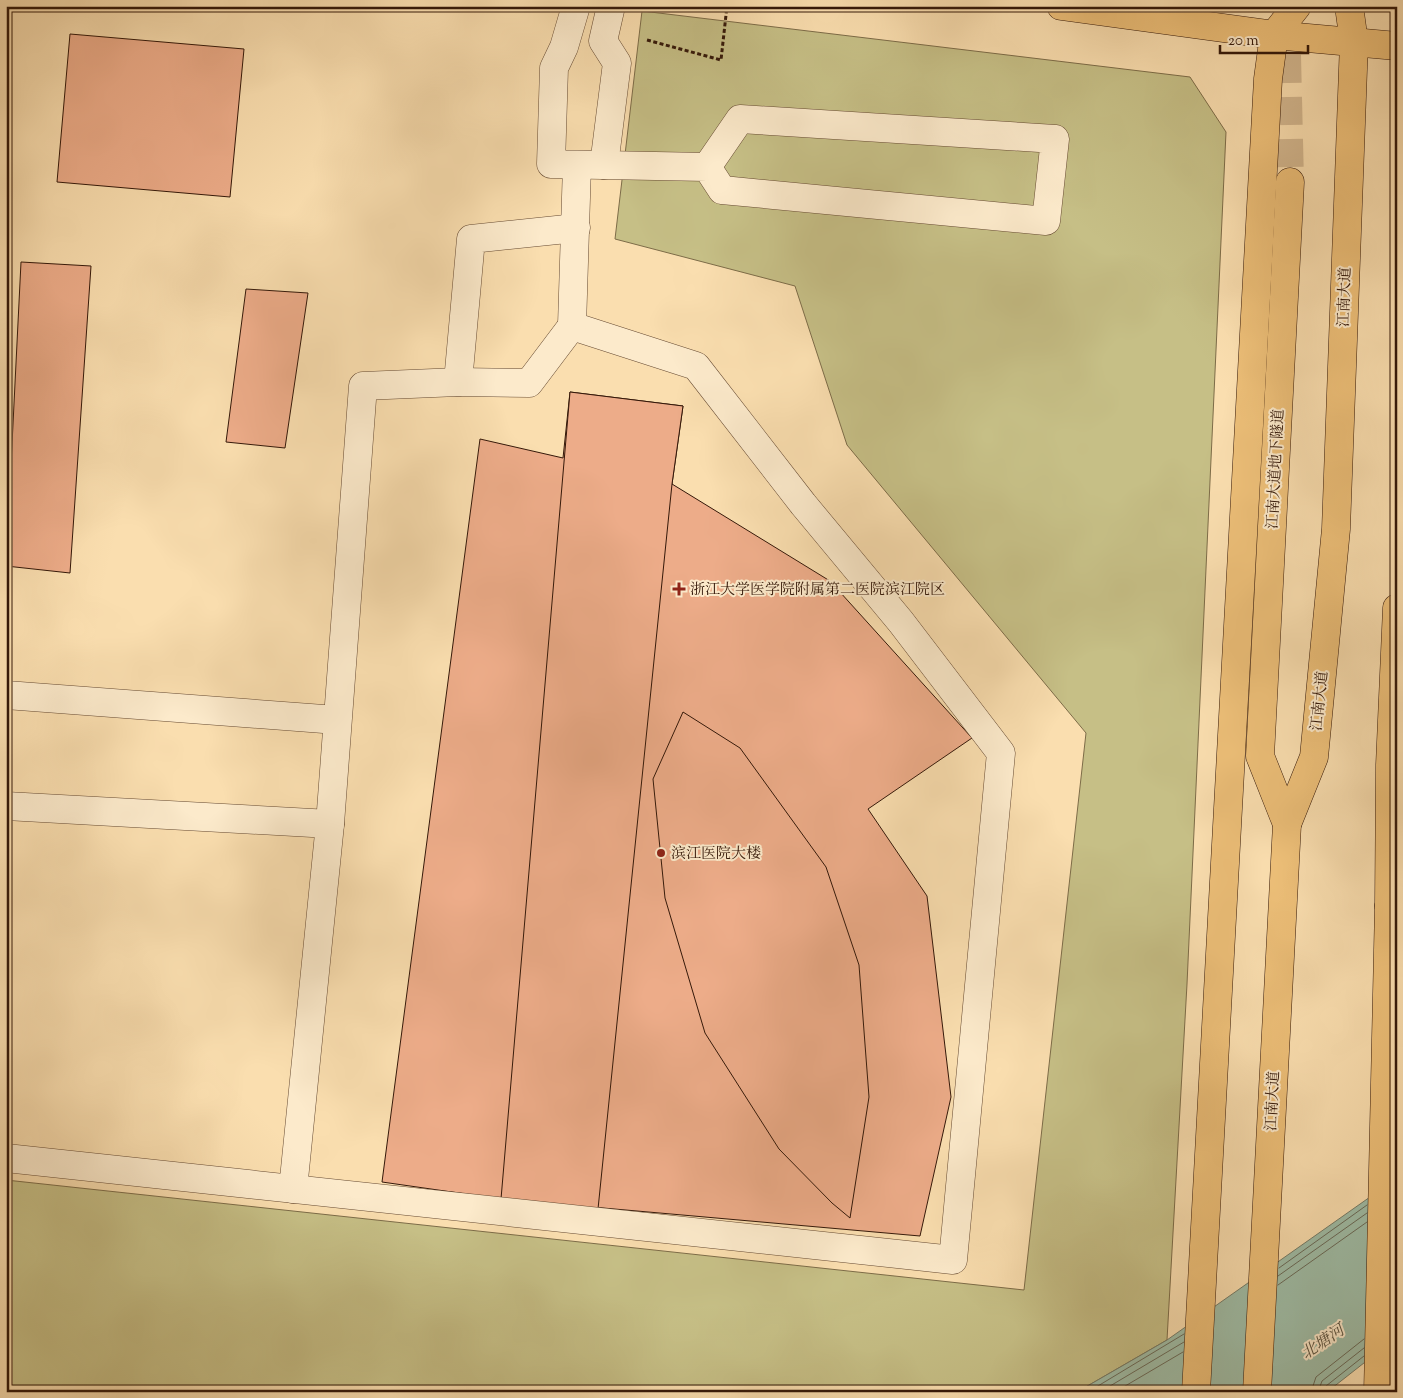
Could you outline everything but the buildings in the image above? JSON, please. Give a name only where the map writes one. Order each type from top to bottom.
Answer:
[{"type":"main road","points":[[1061,6],[1274,35],[1397,46]]},
{"type":"main road","points":[[1196,1392],[1268,79],[1274,35],[1297,6]]},
{"type":"main road","name":"江南大道","points":[[1257,1392],[1287,824],[1314,757],[1336,528],[1354,42],[1349,6]]},
{"type":"main road","name":"江南大道地下隧道","points":[[1287,824],[1260,756],[1290,182]]},
{"type":"main road","points":[[1378,1392],[1387,983],[1393,894],[1390,765],[1397,608]]},
{"type":"lane","points":[[576,6],[564,48],[554,68],[550,164],[708,167]]},
{"type":"lane","points":[[293,1189],[330,824],[363,386],[458,382],[530,383],[572,326],[576,228],[590,165],[617,63],[603,41],[611,6]]},
{"type":"lane","points":[[740,119],[1055,139],[1046,222],[722,190],[708,167],[740,119]]},
{"type":"lane","points":[[458,382],[471,239],[576,228]]},
{"type":"lane","points":[[6,1158],[953,1260],[1001,753],[901,622],[803,504],[696,366],[572,326]]},
{"type":"lane","points":[[6,695],[337,720]]},
{"type":"lane","points":[[6,806],[330,824]]},
{"type":"path","points":[[647,40],[721,60],[727,6]]},
{"type":"shaded area","points":[[642,11],[1190,77],[1226,132],[1187,984],[1167,1340],[1077,1392],[6,1392],[6,1180],[1024,1290],[1086,733],[847,445],[795,286],[615,239]]},
{"type":"water","name":"北塘河","points":[[1397,1178],[1397,1337],[1327,1392],[1077,1392],[1167,1340]]},
{"type":"tunnel","points":[[1286,13],[1290,182]]},
{"type":"place","name":"浙江大学医学院附属第二医院滨江院区","points":[[679,589]]},
{"type":"place","name":"滨江医院大楼","points":[[661,853]]}]
